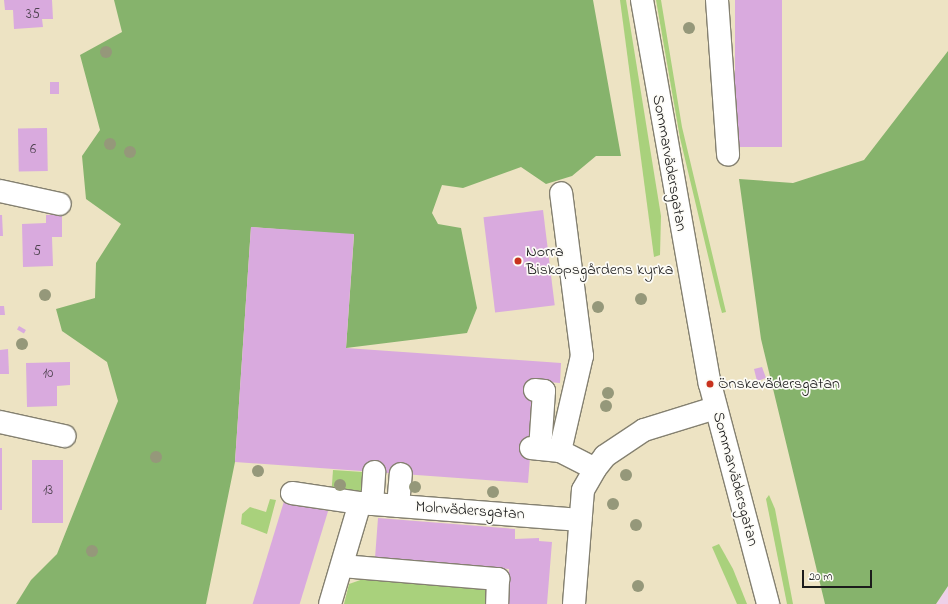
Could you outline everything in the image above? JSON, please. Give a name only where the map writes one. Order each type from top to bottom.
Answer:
[{"type":"street","name":"Sommarvädersgatan","points":[[642,0],[666,149],[715,408],[768,604]]},
{"type":"street","points":[[717,0],[728,155]]},
{"type":"street","points":[[0,190],[60,204]]},
{"type":"street","points":[[543,449],[582,356],[561,193]]},
{"type":"street","points":[[535,390],[544,391],[543,449]]},
{"type":"street","points":[[574,604],[580,520],[584,490],[596,469],[606,456],[644,430],[715,408]]},
{"type":"street","points":[[0,422],[64,436]]},
{"type":"street","points":[[543,449],[596,469]]},
{"type":"street","points":[[330,604],[342,566],[366,504],[374,472]]},
{"type":"street","points":[[398,506],[401,474]]},
{"type":"street","name":"Molnvädersgatan","points":[[292,493],[366,504],[580,520]]},
{"type":"street","points":[[342,566],[498,579],[497,604]]},
{"type":"shaded area","points":[[948,586],[948,604],[936,604]]},
{"type":"green space","points":[[114,0],[593,0],[621,156],[596,156],[572,176],[546,184],[521,167],[463,188],[442,185],[432,213],[438,224],[461,228],[477,308],[467,333],[346,348],[354,235],[251,227],[235,462],[206,604],[16,604],[31,580],[57,554],[118,401],[107,362],[62,331],[56,309],[95,298],[96,263],[121,224],[86,199],[82,156],[100,130],[80,55],[122,32]]},
{"type":"green space","points":[[620,0],[626,0],[661,216],[660,255],[654,257]]},
{"type":"green space","points":[[656,0],[661,0],[682,127],[726,312],[722,313],[680,138]]},
{"type":"green space","points":[[948,51],[948,586],[936,604],[825,604],[761,339],[739,179],[793,183],[864,160]]},
{"type":"green space","points":[[333,470],[363,472],[361,495],[331,493]]},
{"type":"green space","points":[[769,495],[775,509],[793,604],[787,604],[766,499]]},
{"type":"green space","points":[[270,499],[276,500],[267,534],[241,524],[242,514],[250,507],[266,512]]},
{"type":"green space","points":[[719,544],[733,569],[747,604],[737,604],[712,547]]},
{"type":"green space","points":[[369,577],[478,584],[491,592],[492,604],[344,604],[349,584]]},
{"type":"building","points":[[4,0],[52,0],[53,19],[42,19],[43,27],[14,29],[13,10],[5,10]]},
{"type":"building","points":[[735,0],[782,0],[782,147],[735,147]]},
{"type":"building","points":[[50,82],[59,82],[59,94],[50,94]]},
{"type":"building","points":[[47,128],[48,171],[19,171],[18,129]]},
{"type":"building","name":"Norra Biskopsgårdens kyrka","points":[[543,210],[555,305],[495,313],[483,217]]},
{"type":"building","points":[[62,214],[62,237],[52,237],[53,266],[23,267],[22,224],[46,223],[46,215]]},
{"type":"building","points":[[0,215],[2,215],[3,236],[0,236]]},
{"type":"building","points":[[251,227],[354,234],[346,348],[561,363],[560,383],[536,381],[528,483],[235,462]]},
{"type":"building","points":[[0,306],[4,306],[5,315],[0,315]]},
{"type":"building","points":[[19,326],[26,330],[24,333],[17,329]]},
{"type":"building","points":[[8,349],[9,374],[0,374],[0,350]]},
{"type":"building","points":[[70,362],[70,385],[57,386],[57,406],[27,407],[26,363]]},
{"type":"building","points":[[762,367],[766,378],[757,381],[754,369]]},
{"type":"building","points":[[0,448],[2,448],[2,510],[0,510]]},
{"type":"building","points":[[32,460],[63,460],[63,523],[32,523]]},
{"type":"building","points":[[285,498],[328,511],[300,604],[253,604]]},
{"type":"building","points":[[378,518],[515,529],[515,539],[539,538],[539,541],[552,542],[547,604],[507,604],[509,569],[375,558]]},
{"type":"place","name":"Norra Biskopsgårdens kyrka","points":[[518,261]]},
{"type":"place","name":"Önskevädersgatan","points":[[710,384]]}]
